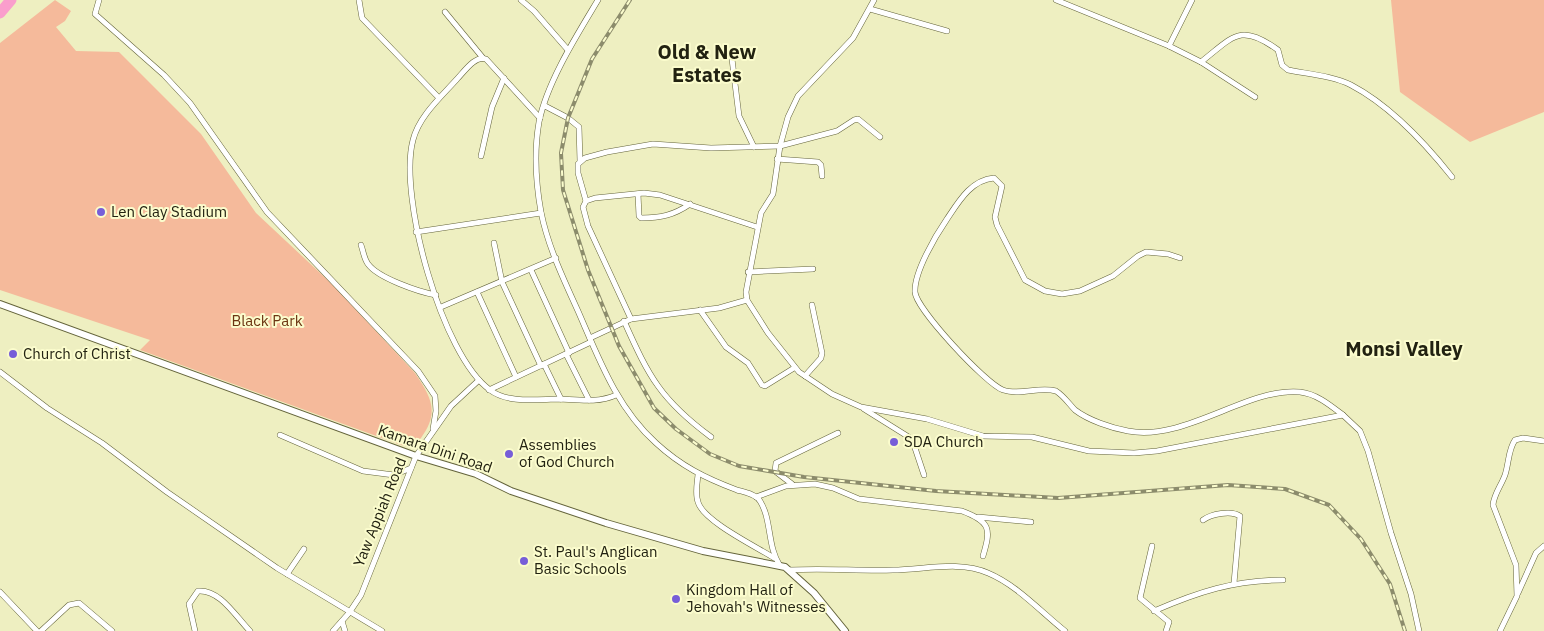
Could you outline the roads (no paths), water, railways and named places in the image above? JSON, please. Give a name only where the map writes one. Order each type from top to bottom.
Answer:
[{"type":"street","points":[[99,0],[95,14],[164,75],[190,103],[267,212],[382,331],[427,382],[436,404],[433,429]]},
{"type":"street","points":[[359,0],[362,18],[439,98]]},
{"type":"street","points":[[521,0],[534,11],[568,50]]},
{"type":"street","points":[[598,0],[568,50],[540,118],[537,163],[541,213],[556,258],[590,340],[616,395],[650,438],[698,475],[756,497],[763,508],[775,558],[780,566]]},
{"type":"street","points":[[874,0],[853,38],[798,96],[788,117],[777,159],[772,194],[762,209],[757,227],[748,272],[747,300],[794,368],[832,394],[861,407],[912,438],[924,476]]},
{"type":"street","points":[[1056,0],[1169,46],[1201,62],[1255,97]]},
{"type":"street","points":[[1169,46],[1192,0]]},
{"type":"street","points":[[870,9],[947,31]]},
{"type":"street","points":[[444,12],[483,58],[540,118]]},
{"type":"street","points":[[1201,62],[1220,46],[1241,34],[1250,33],[1278,50],[1282,65],[1288,70],[1350,85],[1376,102],[1422,141],[1452,177]]},
{"type":"street","points":[[483,58],[473,63],[439,98],[418,128],[410,152],[410,186],[416,232],[440,307],[461,354],[479,380],[489,390],[506,397],[589,400],[606,399],[616,395]]},
{"type":"street","points":[[732,59],[739,116],[754,147]]},
{"type":"street","points":[[481,156],[492,107],[504,78]]},
{"type":"street","points":[[544,106],[568,118],[579,127],[580,161],[578,173],[586,201],[583,207],[588,226],[631,319]]},
{"type":"street","points":[[580,161],[622,148],[648,144],[711,148],[780,146],[837,131],[858,119],[880,137]]},
{"type":"street","points":[[777,159],[818,162],[821,165],[822,176]]},
{"type":"street","points":[[1180,258],[1168,254],[1146,252],[1113,276],[1080,292],[1062,294],[1045,292],[1025,280],[1001,235],[996,217],[1002,186],[994,178],[987,179],[969,188],[938,232],[925,258],[915,291],[918,302],[953,346],[992,384],[1010,392],[1056,391],[1081,414],[1116,428],[1138,433],[1155,431],[1195,422],[1254,400],[1290,392],[1300,392],[1324,400],[1360,431],[1368,451],[1391,533],[1411,594],[1419,631]]},
{"type":"street","points":[[586,201],[638,194],[660,195],[757,227]]},
{"type":"street","points":[[638,194],[639,216],[641,218],[659,218],[674,214],[690,204]]},
{"type":"street","points":[[416,232],[541,213]]},
{"type":"street","points":[[494,243],[502,282],[561,399]]},
{"type":"street","points":[[361,245],[367,264],[375,270],[421,292],[436,295]]},
{"type":"street","points":[[440,307],[556,258]]},
{"type":"street","points":[[748,272],[813,269]]},
{"type":"street","points":[[531,270],[589,400]]},
{"type":"street","points":[[477,292],[516,378]]},
{"type":"street","points":[[489,390],[568,354],[624,321],[725,307],[747,300]]},
{"type":"street","name":"Kamara Dini Road","points":[[0,304],[416,456],[476,474],[511,491],[614,526],[703,550],[780,566],[790,570],[814,593],[846,631]]},
{"type":"street","points":[[805,376],[822,353],[812,305]]},
{"type":"street","points":[[700,310],[726,347],[748,363],[762,385],[765,386],[794,368]]},
{"type":"street","points":[[624,321],[646,371],[684,416],[711,437]]},
{"type":"street","points":[[0,372],[47,408],[102,443],[167,492],[287,574],[349,613],[382,631]]},
{"type":"street","name":"Yaw Appiah Road","points":[[332,631],[349,613],[364,587],[416,456],[433,429],[451,406],[479,380]]},
{"type":"street","points":[[861,407],[927,419],[983,436],[1032,437],[1071,448],[1134,453],[1198,444],[1343,415]]},
{"type":"street","points":[[792,484],[775,471],[776,463],[838,433]]},
{"type":"street","points":[[280,435],[363,471],[394,475],[411,468]]},
{"type":"street","points":[[1517,596],[1516,565],[1493,505],[1494,498],[1504,476],[1512,444],[1515,440],[1523,438],[1544,441]]},
{"type":"street","points":[[698,475],[697,495],[701,510],[735,534],[775,558]]},
{"type":"street","points":[[756,497],[792,484],[824,485],[859,499],[952,509],[978,517],[1031,522]]},
{"type":"street","points":[[1203,520],[1211,515],[1236,514],[1240,516],[1234,583]]},
{"type":"street","points":[[978,517],[989,532],[983,556]]},
{"type":"street","points":[[1152,546],[1140,598],[1169,622],[1166,631]]},
{"type":"street","points":[[1500,631],[1536,553],[1544,546]]},
{"type":"street","points":[[287,574],[304,549]]},
{"type":"street","points":[[790,570],[821,568],[892,570],[961,567],[973,569],[998,578],[1065,631]]},
{"type":"street","points":[[1154,611],[1183,599],[1234,583],[1283,580]]},
{"type":"street","points":[[195,631],[189,604],[198,591],[206,590],[215,593],[250,631]]},
{"type":"street","points":[[0,592],[37,631]]},
{"type":"street","points":[[41,631],[69,605],[79,603],[112,631]]},
{"type":"street","points":[[342,622],[345,631]]},
{"type":"waterway","points":[[0,13],[11,0]]},
{"type":"railway","points":[[630,0],[592,59],[568,118],[561,153],[563,190],[588,270],[619,346],[654,408],[676,429],[710,454],[739,466],[804,477],[936,491],[1058,498],[1228,485],[1285,489],[1329,505],[1361,539],[1390,584],[1405,631]]},
{"type":"place","name":"Len Clay Stadium","points":[[101,212]]},
{"type":"place","name":"Church of Christ","points":[[13,354]]},
{"type":"place","name":"SDA Church","points":[[894,442]]},
{"type":"place","name":"Assemblies of God Church","points":[[509,454]]},
{"type":"place","name":"St. Paul's Anglican Basic Schools","points":[[524,561]]},
{"type":"place","name":"Kingdom Hall of Jehovah's Witnesses","points":[[676,599]]},
{"type":"district","name":"Old & New Estates","points":[[707,64]]},
{"type":"district","name":"Monsi Valley","points":[[1404,349]]},
{"type":"park label","name":"Black Park","points":[[267,321]]}]
